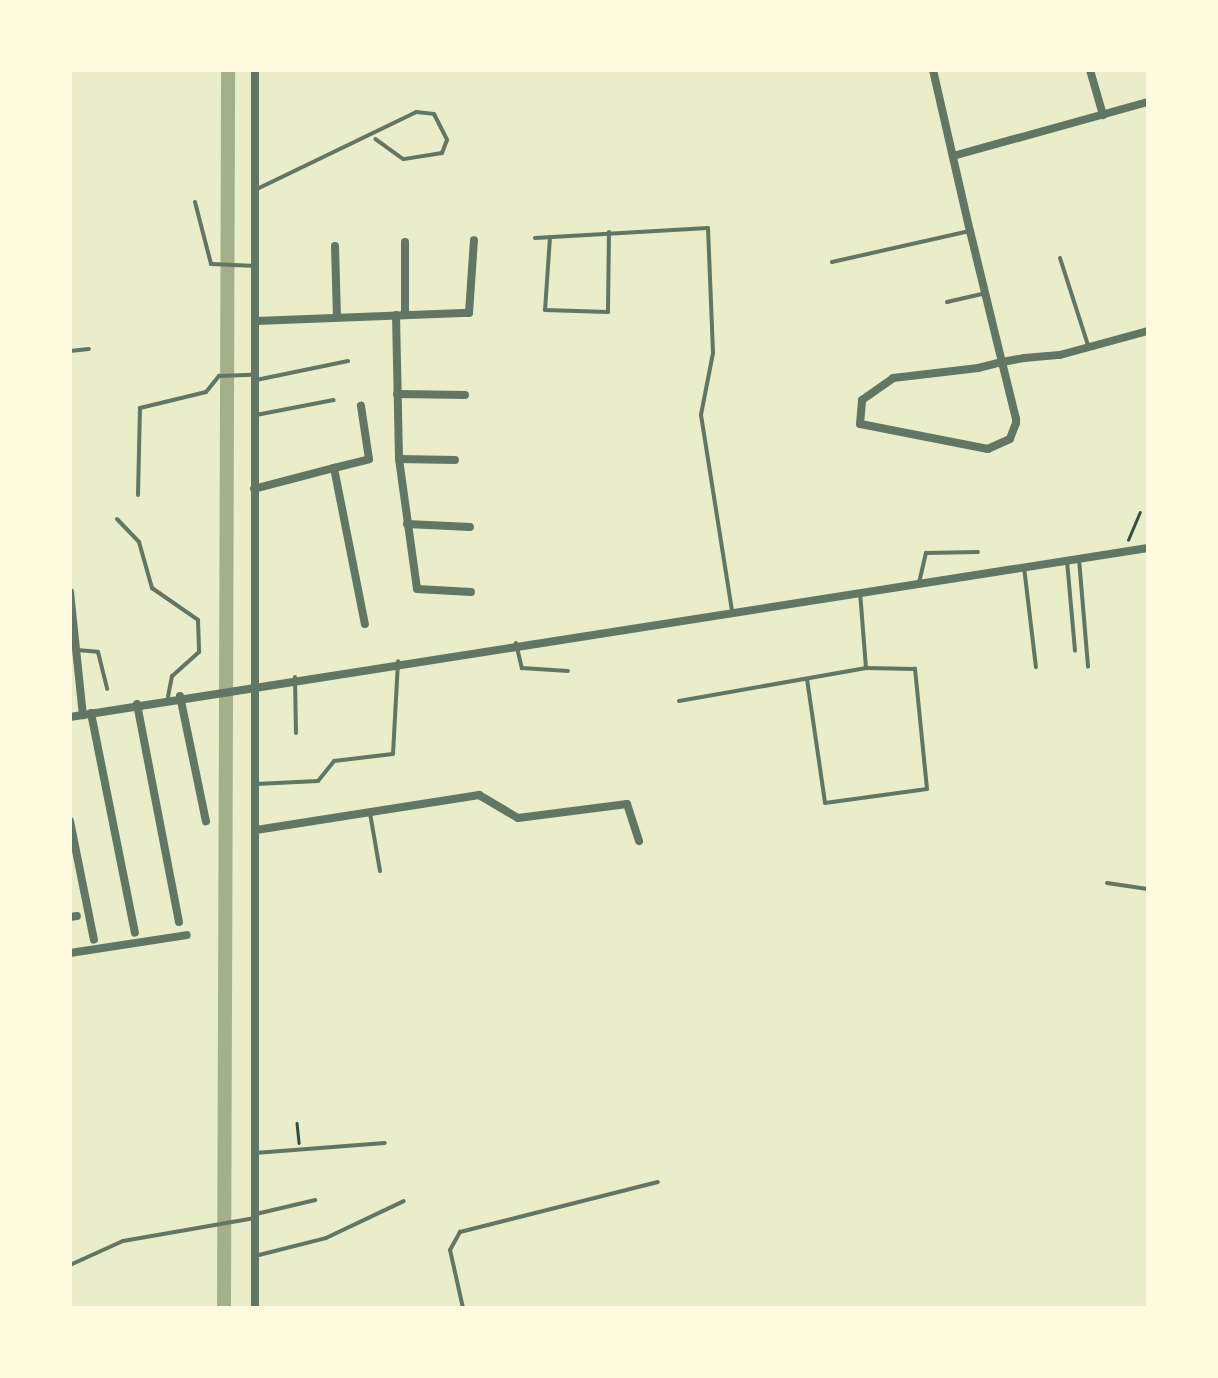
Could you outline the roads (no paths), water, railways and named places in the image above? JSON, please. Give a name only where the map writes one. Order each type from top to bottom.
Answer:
[{"type":"street","points":[[255,70],[256,1308]]},
{"type":"street","points":[[933,70],[970,231],[1002,362],[1016,423],[1000,447],[860,424],[862,400],[881,382],[1002,362],[1148,331]]},
{"type":"street","points":[[1090,70],[1102,114]]},
{"type":"street","points":[[953,156],[1148,102]]},
{"type":"street","points":[[256,321],[472,311],[474,240]]},
{"type":"street","points":[[404,242],[397,394],[399,460],[420,592],[472,592]]},
{"type":"street","points":[[335,246],[337,316]]},
{"type":"street","points":[[397,394],[465,395]]},
{"type":"street","points":[[254,489],[369,459],[361,406]]},
{"type":"street","points":[[399,460],[455,460]]},
{"type":"street","points":[[334,468],[366,624]]},
{"type":"street","points":[[408,524],[470,527]]},
{"type":"street","points":[[70,718],[211,690],[1148,548]]},
{"type":"street","points":[[70,592],[75,656],[134,933]]},
{"type":"street","points":[[180,696],[206,821]]},
{"type":"street","points":[[137,704],[179,922]]},
{"type":"street","points":[[256,830],[370,808],[478,796],[518,818],[620,803],[631,808],[639,841]]},
{"type":"street","points":[[70,821],[94,940]]},
{"type":"street","points":[[70,953],[186,935]]},
{"type":"lane","points":[[256,190],[375,139],[425,111],[442,122],[447,140],[442,152],[403,159],[375,139]]},
{"type":"lane","points":[[196,202],[209,260],[224,267],[256,266]]},
{"type":"lane","points":[[534,238],[708,228],[712,353],[700,415],[732,611]]},
{"type":"lane","points":[[550,236],[545,310],[608,312],[610,231]]},
{"type":"lane","points":[[832,262],[970,231]]},
{"type":"lane","points":[[1060,258],[1088,345]]},
{"type":"lane","points":[[948,302],[985,293]]},
{"type":"lane","points":[[70,350],[89,349]]},
{"type":"lane","points":[[138,495],[140,408],[206,392],[224,376],[256,378],[348,361]]},
{"type":"lane","points":[[256,415],[334,400]]},
{"type":"lane","points":[[117,519],[138,542],[152,588],[198,620],[196,659],[172,676],[168,698]]},
{"type":"lane","points":[[919,583],[926,553],[978,552]]},
{"type":"lane","points":[[1080,559],[1088,667]]},
{"type":"lane","points":[[1067,561],[1075,651]]},
{"type":"lane","points":[[1024,567],[1036,667]]},
{"type":"lane","points":[[860,592],[866,668]]},
{"type":"lane","points":[[516,643],[522,668],[568,671]]},
{"type":"lane","points":[[75,656],[98,652],[108,689]]},
{"type":"lane","points":[[256,784],[318,781],[334,760],[392,754],[398,661]]},
{"type":"lane","points":[[678,701],[807,678],[866,668],[916,669],[927,788],[824,803],[807,678]]},
{"type":"lane","points":[[295,678],[296,733]]},
{"type":"lane","points":[[370,808],[380,870]]},
{"type":"lane","points":[[1106,884],[1148,888]]},
{"type":"lane","points":[[255,1153],[384,1143]]},
{"type":"lane","points":[[463,1308],[450,1250],[460,1232],[658,1182]]},
{"type":"lane","points":[[70,1265],[124,1241],[244,1219],[316,1200]]},
{"type":"lane","points":[[255,1256],[326,1238],[404,1201]]},
{"type":"waterway","points":[[224,1308],[228,70]]}]
